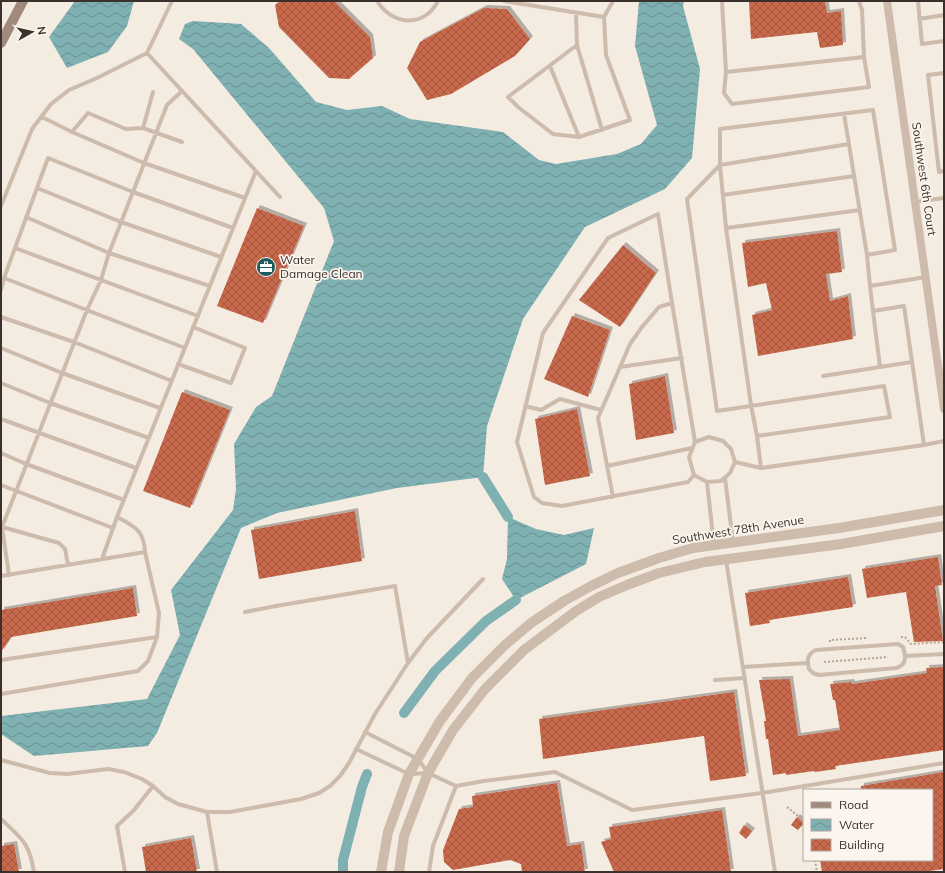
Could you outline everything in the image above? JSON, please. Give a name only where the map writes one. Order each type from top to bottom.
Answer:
[{"type":"main road","points":[[1,43],[22,1]]},
{"type":"street","name":"Southwest 6th Court","points":[[887,1],[944,409]]},
{"type":"street","name":"Southwest 78th Avenue","points":[[381,872],[388,832],[409,774],[440,721],[472,678],[505,645],[531,623],[564,601],[618,573],[659,558],[693,548],[839,528],[944,510]]},
{"type":"street","points":[[399,872],[404,836],[428,773],[453,730],[485,689],[530,645],[576,611],[599,597],[627,585],[659,573],[705,562],[841,544],[944,526]]},
{"type":"street","points":[[726,560],[752,540]]},
{"type":"street","points":[[705,562],[733,542]]},
{"type":"lane","points":[[1,206],[32,129],[51,104],[69,90],[147,54],[172,1]]},
{"type":"lane","points":[[378,1],[385,12],[404,20],[414,20],[424,17],[432,11],[438,1]]},
{"type":"lane","points":[[504,1],[604,17]]},
{"type":"lane","points":[[577,45],[508,97],[518,107],[553,134],[579,137],[630,120],[606,55],[604,17],[613,1]]},
{"type":"lane","points":[[722,1],[726,72],[724,93],[732,104],[869,87],[864,57],[862,10],[859,1]]},
{"type":"lane","points":[[918,1],[922,44],[944,40]]},
{"type":"lane","points":[[576,13],[577,45],[602,130]]},
{"type":"lane","points":[[919,19],[944,15]]},
{"type":"lane","points":[[147,54],[280,197]]},
{"type":"lane","points":[[726,72],[864,57]]},
{"type":"lane","points":[[550,66],[579,137]]},
{"type":"lane","points":[[944,73],[928,75],[939,172],[944,171]]},
{"type":"lane","points":[[9,575],[3,548],[3,515],[16,491],[74,342],[101,280],[109,253],[167,105],[182,91]]},
{"type":"lane","points":[[143,128],[153,92]]},
{"type":"lane","points":[[761,468],[726,228],[720,165],[720,129],[873,110],[895,250],[867,255]]},
{"type":"lane","points":[[72,132],[88,114],[126,129],[143,128],[156,134],[182,142]]},
{"type":"lane","points":[[844,114],[867,255],[880,367]]},
{"type":"lane","points":[[42,117],[72,132],[144,163],[245,198]]},
{"type":"lane","points":[[757,436],[890,417],[884,386],[717,411],[687,199],[720,165],[849,144]]},
{"type":"lane","points":[[1,290],[48,158],[133,192],[233,228]]},
{"type":"lane","points":[[102,559],[136,468],[256,171]]},
{"type":"lane","points":[[723,195],[854,176]]},
{"type":"lane","points":[[37,188],[121,222],[221,257]]},
{"type":"lane","points":[[915,202],[944,198]]},
{"type":"lane","points":[[726,228],[860,210]]},
{"type":"lane","points":[[694,474],[688,482],[613,497],[562,506],[542,503],[534,497],[517,442],[543,332],[608,238],[658,214],[696,442]]},
{"type":"lane","points":[[26,217],[109,253],[210,286]]},
{"type":"lane","points":[[15,248],[198,316]]},
{"type":"lane","points":[[870,286],[926,277]]},
{"type":"lane","points":[[4,278],[185,348]]},
{"type":"lane","points":[[613,497],[598,418],[630,344],[659,307],[672,303]]},
{"type":"lane","points":[[873,311],[904,306],[924,445]]},
{"type":"lane","points":[[1,317],[74,342],[172,381]]},
{"type":"lane","points":[[178,364],[231,383],[234,376],[245,348],[193,327]]},
{"type":"lane","points":[[1,348],[62,373],[160,408]]},
{"type":"lane","points":[[620,367],[682,358]]},
{"type":"lane","points":[[824,376],[912,362]]},
{"type":"lane","points":[[1,383],[50,403],[149,438]]},
{"type":"lane","points":[[525,406],[541,410],[560,398],[601,410]]},
{"type":"lane","points":[[1,419],[136,468]]},
{"type":"lane","points":[[709,437],[723,440],[731,449],[735,462],[730,473],[721,481],[707,482],[694,474],[689,456],[696,442],[709,437]]},
{"type":"lane","points":[[735,462],[761,468],[944,441]]},
{"type":"lane","points":[[607,466],[692,448]]},
{"type":"lane","points":[[1,453],[26,464],[124,500]]},
{"type":"lane","points":[[725,478],[733,542]]},
{"type":"lane","points":[[707,482],[714,545]]},
{"type":"lane","points":[[1,485],[113,528]]},
{"type":"lane","points":[[1,694],[138,671],[148,661],[157,637],[159,613],[145,552],[145,540],[136,528],[117,518]]},
{"type":"lane","points":[[2,527],[59,543],[65,549],[68,565]]},
{"type":"lane","points":[[1,576],[145,552]]},
{"type":"lane","points":[[726,560],[775,872]]},
{"type":"lane","points":[[1,760],[50,773],[67,774],[108,769],[124,772],[142,779],[153,786],[165,797],[178,804],[207,812],[230,812],[301,799],[319,793],[330,786],[340,776],[349,763],[375,714],[408,663],[427,638],[482,579]]},
{"type":"lane","points":[[245,612],[395,586],[408,663]]},
{"type":"lane","points":[[1,660],[157,637]]},
{"type":"lane","points":[[898,644],[903,647],[905,656],[901,667],[819,675],[810,671],[808,663],[809,655],[811,652],[816,650],[898,644]]},
{"type":"lane","points":[[905,656],[944,654]]},
{"type":"lane","points":[[743,667],[808,663]]},
{"type":"lane","points":[[715,680],[744,678]]},
{"type":"lane","points":[[365,732],[418,759],[428,773]]},
{"type":"lane","points":[[356,749],[409,774],[428,773],[456,786],[555,772],[632,810],[762,793],[944,764]]},
{"type":"lane","points":[[125,872],[117,826],[134,810],[153,786]]},
{"type":"lane","points":[[429,872],[433,846],[456,786]]},
{"type":"lane","points":[[207,812],[217,872]]},
{"type":"lane","points":[[1,819],[25,842],[31,855],[34,872]]},
{"type":"path","points":[[881,652],[881,657]]},
{"type":"path","points":[[824,662],[888,657]]},
{"type":"path","points":[[787,807],[803,819]]},
{"type":"path","points":[[815,861],[816,872]]},
{"type":"water","points":[[75,1],[134,1],[127,26],[108,52],[67,68],[49,37]]},
{"type":"water","points":[[639,1],[684,1],[683,6],[700,69],[692,158],[665,189],[585,227],[523,319],[487,426],[483,477],[397,488],[277,513],[241,528],[157,733],[148,746],[34,756],[1,734],[1,716],[147,699],[180,635],[171,590],[233,510],[236,489],[234,444],[256,407],[272,396],[334,241],[324,208],[193,49],[179,39],[185,24],[193,21],[241,24],[269,48],[316,102],[347,110],[382,106],[410,119],[503,132],[539,160],[556,164],[617,154],[641,144],[657,125],[635,46]]},
{"type":"water","points":[[508,517],[536,529],[564,535],[594,528],[586,564],[516,600],[502,579],[507,559]]},
{"type":"building","points":[[280,1],[334,1],[370,37],[373,58],[349,79],[329,78],[279,27],[275,5]]},
{"type":"building","points":[[749,1],[825,1],[827,13],[841,11],[843,45],[820,48],[817,32],[751,39]]},
{"type":"building","points":[[484,8],[507,9],[530,39],[515,56],[451,94],[427,100],[407,68],[420,42]]},
{"type":"building","points":[[257,208],[304,226],[263,323],[217,306]]},
{"type":"building","points":[[837,231],[842,272],[826,274],[830,301],[848,296],[853,339],[758,356],[752,315],[772,310],[766,283],[748,287],[742,243]]},
{"type":"building","points":[[623,245],[656,273],[620,327],[579,300]]},
{"type":"building","points":[[572,316],[610,330],[588,397],[544,379]]},
{"type":"building","points":[[665,376],[674,433],[636,440],[629,384]]},
{"type":"building","points":[[182,392],[230,410],[190,508],[143,491]]},
{"type":"building","points":[[577,409],[590,476],[545,485],[535,419]]},
{"type":"building","points":[[355,511],[362,561],[259,579],[251,530]]},
{"type":"building","points":[[938,557],[942,585],[935,586],[943,641],[914,642],[906,592],[867,598],[862,569]]},
{"type":"building","points":[[848,577],[853,607],[769,620],[770,623],[750,626],[745,593]]},
{"type":"building","points":[[133,588],[137,616],[11,637],[1,652],[1,610]]},
{"type":"building","points":[[944,667],[944,750],[835,766],[836,769],[786,775],[786,773],[773,775],[768,739],[766,739],[764,721],[766,721],[759,680],[790,679],[798,736],[840,730],[835,700],[833,700],[830,684],[851,682],[852,684],[927,673],[926,668]]},
{"type":"building","points":[[734,692],[746,776],[710,781],[704,736],[543,759],[539,719]]},
{"type":"building","points":[[944,772],[944,869],[922,872],[822,872],[820,861],[933,861],[933,789],[861,789],[861,786]]},
{"type":"building","points":[[557,783],[567,846],[581,844],[585,872],[522,872],[521,864],[510,860],[453,870],[444,862],[443,850],[459,809],[473,807],[472,796]]},
{"type":"building","points":[[722,810],[731,872],[614,872],[601,842],[611,839],[609,827]]},
{"type":"building","points":[[797,817],[803,822],[798,830],[791,825]]},
{"type":"building","points":[[744,825],[752,831],[746,839],[739,833]]},
{"type":"building","points":[[191,838],[197,872],[146,872],[142,847]]},
{"type":"building","points":[[14,844],[19,872],[1,872],[1,846]]},
{"type":"waterway","points":[[483,477],[508,517]]},
{"type":"waterway","points":[[404,713],[435,671],[486,621],[516,600]]},
{"type":"waterway","points":[[343,872],[343,860],[362,787],[367,774]]},
{"type":"place","name":"Water Damage Clean","points":[[266,267]]}]
